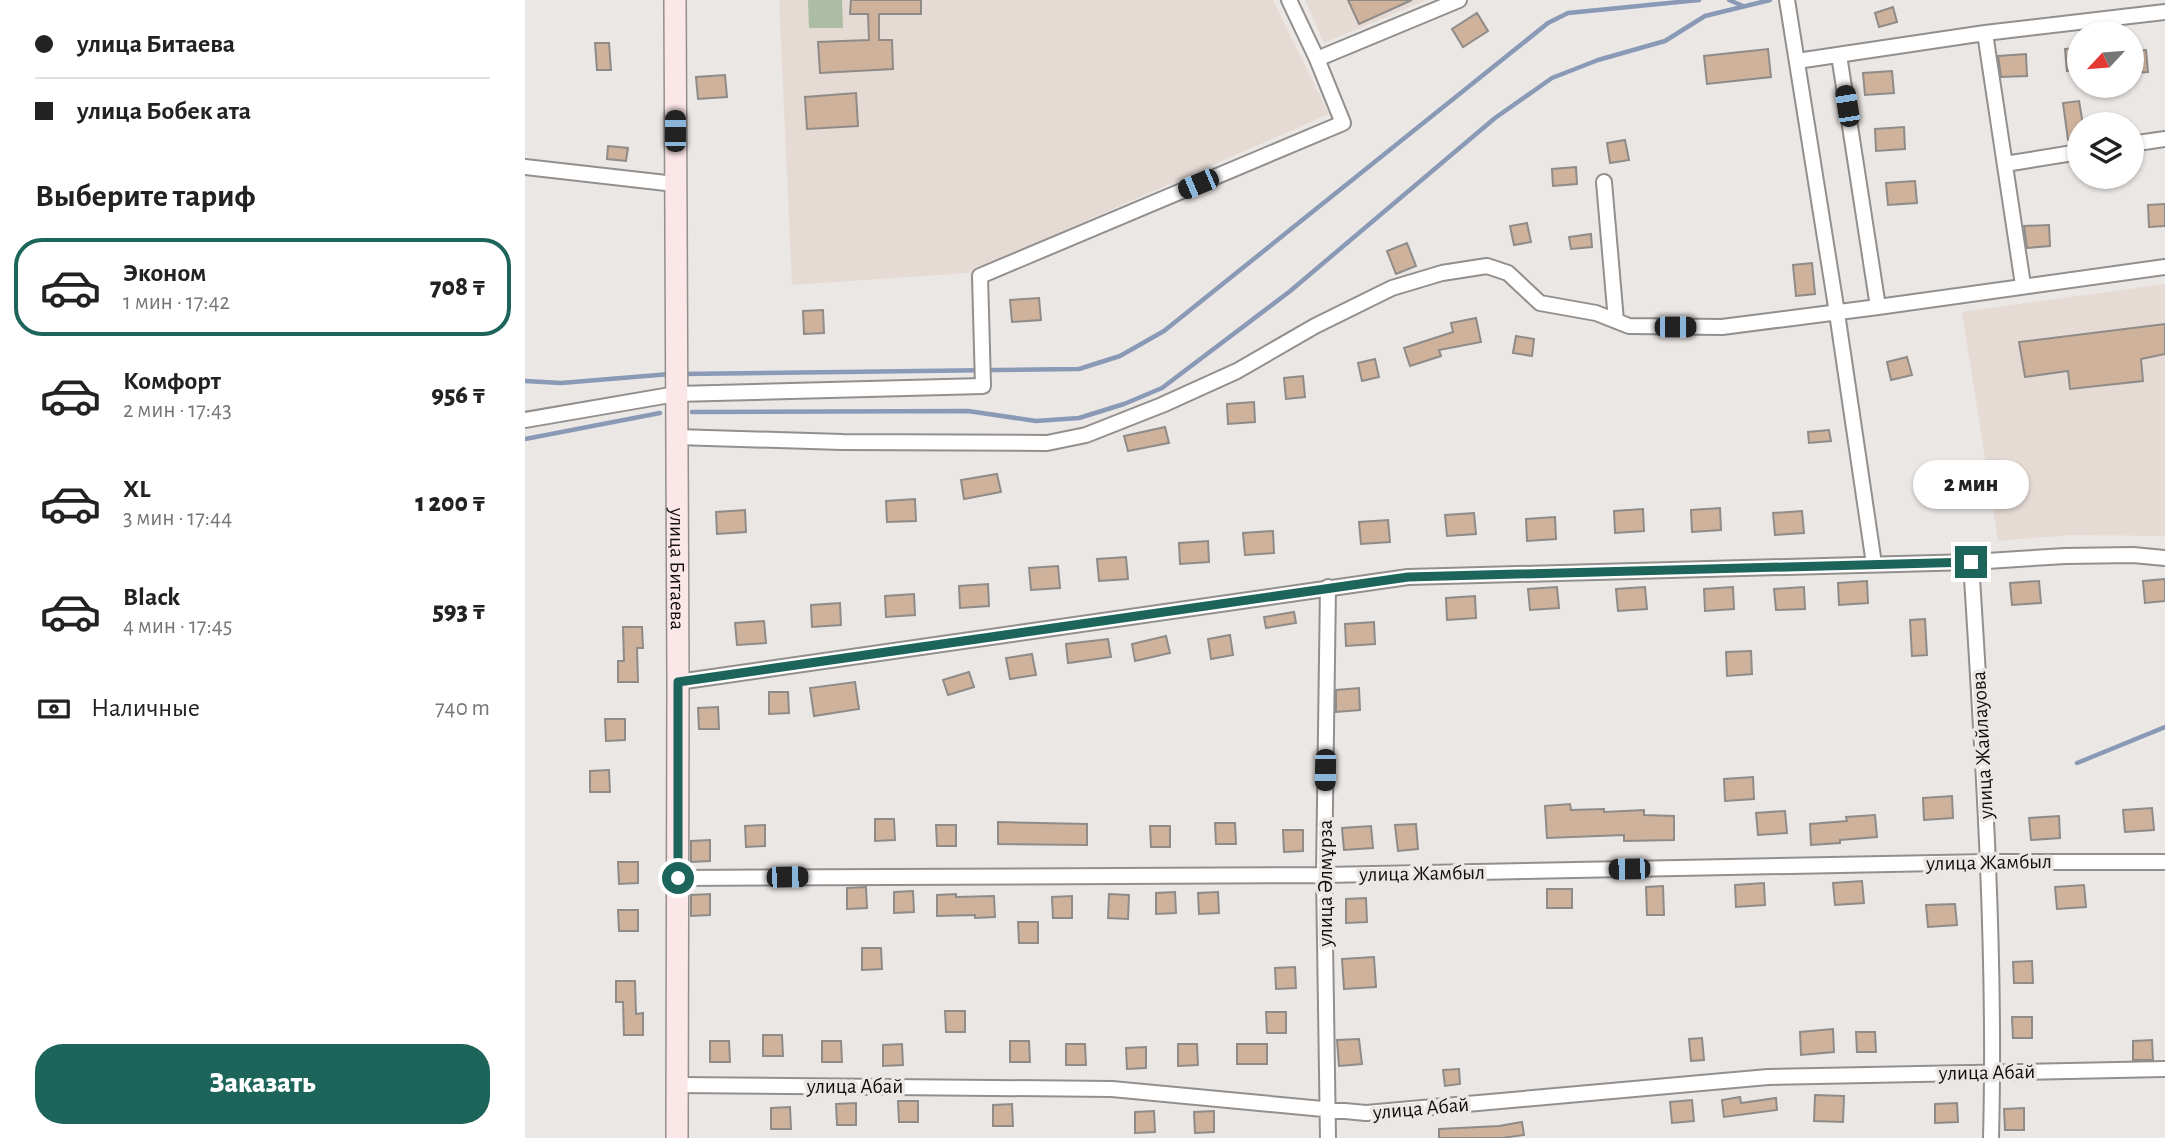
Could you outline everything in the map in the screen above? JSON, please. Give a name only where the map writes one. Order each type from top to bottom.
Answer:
[{"type":"street","name":"улица Битаева","points":[[675,0],[677,1138]]},
{"type":"street","points":[[525,420],[676,394],[983,387],[980,276],[1343,123],[1289,0]]},
{"type":"street","points":[[1317,59],[1459,0]]},
{"type":"street","points":[[1787,0],[1874,564]]},
{"type":"street","points":[[1797,61],[1985,33],[2165,12]]},
{"type":"street","points":[[1985,33],[2023,285]]},
{"type":"street","points":[[1839,55],[1878,307]]},
{"type":"street","points":[[2144,142],[2165,139]]},
{"type":"street","points":[[2004,164],[2067,154]]},
{"type":"street","points":[[525,167],[675,184]]},
{"type":"street","points":[[1604,182],[1616,321]]},
{"type":"street","points":[[676,437],[842,442],[1047,443],[1086,435],[1224,377],[1315,326],[1392,289],[1442,273],[1487,265],[1508,273],[1540,303],[1596,313],[1629,326],[1722,327],[2165,267]]},
{"type":"street","points":[[678,682],[1408,577],[1971,562],[2065,556],[2133,555],[2165,558]]},
{"type":"street","name":"улица Жайлауова","points":[[1971,562],[1989,862],[1991,1138]]},
{"type":"street","name":"улица Әлмұрза","points":[[1328,587],[1324,875],[1328,1138]]},
{"type":"street","name":"улица Жамбыл","points":[[678,878],[1324,875],[1989,862],[2165,862]]},
{"type":"street","name":"улица Абай","points":[[677,1085],[1112,1088],[1366,1113],[1768,1077],[2165,1069]]},
{"type":"shaded area","points":[[779,0],[1273,0],[1329,114],[967,273],[792,285]]},
{"type":"shaded area","points":[[1305,0],[1426,0],[1324,43]]},
{"type":"shaded area","points":[[2165,284],[2165,536],[2070,535],[1998,541],[1962,312]]},
{"type":"green space","points":[[808,0],[842,0],[843,28],[809,28]]},
{"type":"building","points":[[851,0],[921,0],[921,14],[879,14],[879,40],[892,40],[893,69],[820,73],[818,42],[869,40],[868,14],[850,14]]},
{"type":"building","points":[[1348,0],[1412,0],[1359,24]]},
{"type":"building","points":[[1893,7],[1897,22],[1879,27],[1875,13]]},
{"type":"building","points":[[1477,13],[1488,31],[1463,47],[1452,29]]},
{"type":"building","points":[[595,43],[609,43],[611,70],[597,70]]},
{"type":"building","points":[[1768,49],[1771,77],[1707,84],[1704,56]]},
{"type":"building","points":[[2146,50],[2148,72],[2144,72]]},
{"type":"building","points":[[2026,54],[2027,76],[2001,77],[1998,56]]},
{"type":"building","points":[[1892,71],[1894,93],[1865,95],[1863,73]]},
{"type":"building","points":[[725,75],[727,97],[698,99],[696,77]]},
{"type":"building","points":[[856,93],[858,126],[807,129],[805,97]]},
{"type":"building","points":[[2079,101],[2081,112],[2067,112],[2067,133],[2063,103]]},
{"type":"building","points":[[1904,127],[1905,149],[1876,151],[1875,129]]},
{"type":"building","points":[[1625,140],[1629,160],[1610,163],[1607,143]]},
{"type":"building","points":[[608,146],[628,148],[626,161],[607,159]]},
{"type":"building","points":[[1576,167],[1577,184],[1553,186],[1552,169]]},
{"type":"building","points":[[1915,181],[1917,203],[1888,205],[1886,183]]},
{"type":"building","points":[[2165,204],[2165,226],[2149,227],[2148,205]]},
{"type":"building","points":[[1527,223],[1531,242],[1514,245],[1510,226]]},
{"type":"building","points":[[2049,225],[2050,246],[2027,248],[2024,226]]},
{"type":"building","points":[[1591,234],[1592,247],[1571,249],[1569,237]]},
{"type":"building","points":[[1407,243],[1416,266],[1396,274],[1387,251]]},
{"type":"building","points":[[1812,263],[1815,294],[1796,296],[1793,265]]},
{"type":"building","points":[[1039,298],[1041,320],[1012,322],[1010,300]]},
{"type":"building","points":[[823,310],[824,333],[804,334],[803,311]]},
{"type":"building","points":[[1476,318],[1481,342],[1439,350],[1441,356],[1410,366],[1404,348],[1453,332],[1451,323]]},
{"type":"building","points":[[2165,324],[2165,354],[2141,359],[2143,381],[2070,389],[2068,371],[2025,377],[2019,342]]},
{"type":"building","points":[[1516,336],[1534,339],[1532,356],[1513,353]]},
{"type":"building","points":[[1907,357],[1912,375],[1891,380],[1887,362]]},
{"type":"building","points":[[1375,359],[1379,377],[1362,381],[1358,363]]},
{"type":"building","points":[[1303,376],[1305,397],[1286,399],[1284,378]]},
{"type":"building","points":[[1254,402],[1255,422],[1228,424],[1227,404]]},
{"type":"building","points":[[1165,427],[1169,443],[1128,451],[1124,436]]},
{"type":"building","points":[[1829,430],[1831,441],[1809,443],[1808,432]]},
{"type":"building","points":[[997,474],[1001,492],[964,499],[961,480]]},
{"type":"building","points":[[915,499],[916,521],[887,522],[886,501]]},
{"type":"building","points":[[1720,508],[1721,530],[1692,532],[1691,510]]},
{"type":"building","points":[[1643,509],[1644,531],[1615,533],[1614,511]]},
{"type":"building","points":[[745,510],[746,532],[717,534],[716,512]]},
{"type":"building","points":[[1802,511],[1804,533],[1775,535],[1773,513]]},
{"type":"building","points":[[1474,513],[1476,534],[1447,536],[1445,515]]},
{"type":"building","points":[[1555,517],[1556,539],[1527,541],[1526,519]]},
{"type":"building","points":[[1388,520],[1390,542],[1361,544],[1359,522]]},
{"type":"building","points":[[1273,531],[1274,553],[1245,555],[1243,533]]},
{"type":"building","points":[[1208,541],[1209,562],[1180,564],[1179,543]]},
{"type":"building","points":[[1126,557],[1128,579],[1099,581],[1097,559]]},
{"type":"building","points":[[1058,566],[1060,588],[1031,590],[1029,568]]},
{"type":"building","points":[[2165,579],[2165,601],[2145,603],[2143,581]]},
{"type":"building","points":[[1867,581],[1868,603],[1839,605],[1838,583]]},
{"type":"building","points":[[2039,581],[2041,603],[2012,605],[2010,583]]},
{"type":"building","points":[[988,584],[989,606],[960,608],[959,586]]},
{"type":"building","points":[[1557,587],[1559,608],[1530,610],[1528,589]]},
{"type":"building","points":[[1645,587],[1647,609],[1618,611],[1616,589]]},
{"type":"building","points":[[1733,587],[1734,609],[1705,611],[1704,589]]},
{"type":"building","points":[[1804,587],[1805,609],[1776,610],[1774,589]]},
{"type":"building","points":[[914,594],[915,615],[886,617],[885,596]]},
{"type":"building","points":[[1475,596],[1476,618],[1447,620],[1446,598]]},
{"type":"building","points":[[840,603],[841,625],[812,627],[811,605]]},
{"type":"building","points":[[1294,612],[1296,623],[1266,628],[1264,617]]},
{"type":"building","points":[[1925,619],[1927,655],[1912,656],[1910,620]]},
{"type":"building","points":[[764,621],[766,643],[737,645],[735,623]]},
{"type":"building","points":[[1374,622],[1375,644],[1346,646],[1345,624]]},
{"type":"building","points":[[623,627],[642,627],[643,648],[637,648],[638,682],[618,682],[618,661],[624,661]]},
{"type":"building","points":[[1230,635],[1233,655],[1211,659],[1208,639]]},
{"type":"building","points":[[1166,636],[1170,653],[1135,661],[1132,644]]},
{"type":"building","points":[[1108,639],[1111,657],[1068,663],[1066,644]]},
{"type":"building","points":[[1751,651],[1752,674],[1727,676],[1726,652]]},
{"type":"building","points":[[1032,654],[1036,675],[1010,679],[1006,658]]},
{"type":"building","points":[[969,672],[974,687],[948,695],[943,680]]},
{"type":"building","points":[[855,682],[859,709],[814,716],[810,688]]},
{"type":"building","points":[[1359,688],[1360,710],[1336,712],[1336,690]]},
{"type":"building","points":[[769,692],[788,692],[789,713],[769,714]]},
{"type":"building","points":[[718,707],[719,729],[699,729],[698,708]]},
{"type":"building","points":[[605,719],[625,719],[625,740],[606,741]]},
{"type":"building","points":[[609,770],[610,792],[590,792],[590,771]]},
{"type":"building","points":[[1753,777],[1754,799],[1725,801],[1724,779]]},
{"type":"building","points":[[1952,796],[1953,818],[1924,820],[1923,798]]},
{"type":"building","points":[[1570,804],[1571,810],[1644,810],[1644,815],[1674,816],[1674,840],[1624,841],[1624,835],[1547,838],[1545,806]]},
{"type":"building","points":[[2152,808],[2154,830],[2125,832],[2123,810]]},
{"type":"building","points":[[1785,811],[1787,833],[1758,835],[1756,813]]},
{"type":"building","points":[[1875,815],[1877,837],[1811,845],[1810,824],[1847,821],[1846,817]]},
{"type":"building","points":[[2059,816],[2060,838],[2031,840],[2029,818]]},
{"type":"building","points":[[875,819],[894,819],[895,840],[875,841]]},
{"type":"building","points":[[998,822],[1087,824],[1087,845],[998,844]]},
{"type":"building","points":[[1215,823],[1235,823],[1236,844],[1216,844]]},
{"type":"building","points":[[1416,824],[1418,849],[1398,851],[1395,825]]},
{"type":"building","points":[[765,825],[765,846],[746,847],[745,826]]},
{"type":"building","points":[[936,825],[956,825],[956,846],[937,846]]},
{"type":"building","points":[[1150,826],[1170,826],[1170,847],[1151,847]]},
{"type":"building","points":[[1371,826],[1373,848],[1344,850],[1342,828]]},
{"type":"building","points":[[1283,830],[1303,830],[1303,851],[1284,852]]},
{"type":"building","points":[[710,840],[710,861],[691,862],[691,841]]},
{"type":"building","points":[[618,862],[638,862],[638,883],[619,884]]},
{"type":"building","points":[[1862,881],[1864,903],[1835,905],[1833,883]]},
{"type":"building","points":[[1764,883],[1765,905],[1736,907],[1735,885]]},
{"type":"building","points":[[2084,885],[2086,907],[2057,909],[2055,887]]},
{"type":"building","points":[[1663,886],[1664,915],[1647,915],[1646,887]]},
{"type":"building","points":[[866,887],[867,908],[847,909],[847,888]]},
{"type":"building","points":[[1547,889],[1572,889],[1572,908],[1547,908]]},
{"type":"building","points":[[913,891],[914,912],[894,913],[894,892]]},
{"type":"building","points":[[1175,892],[1176,913],[1156,914],[1156,893]]},
{"type":"building","points":[[1218,892],[1219,913],[1199,914],[1198,893]]},
{"type":"building","points":[[710,894],[710,915],[691,916],[691,895]]},
{"type":"building","points":[[956,894],[956,897],[994,896],[995,917],[937,916],[937,895]]},
{"type":"building","points":[[1109,894],[1129,895],[1128,919],[1108,918]]},
{"type":"building","points":[[1072,896],[1072,918],[1053,918],[1052,897]]},
{"type":"building","points":[[1366,898],[1367,922],[1346,923],[1346,899]]},
{"type":"building","points":[[1955,904],[1957,925],[1928,927],[1926,905]]},
{"type":"building","points":[[618,910],[638,910],[638,931],[619,931]]},
{"type":"building","points":[[1018,922],[1038,922],[1038,943],[1019,943]]},
{"type":"building","points":[[862,948],[881,948],[882,969],[862,970]]},
{"type":"building","points":[[1374,957],[1376,987],[1344,989],[1342,959]]},
{"type":"building","points":[[2032,961],[2033,983],[2014,983],[2013,962]]},
{"type":"building","points":[[1295,967],[1296,988],[1276,989],[1275,968]]},
{"type":"building","points":[[616,981],[635,981],[636,1014],[643,1013],[643,1035],[624,1035],[623,1002],[616,1002]]},
{"type":"building","points":[[945,1011],[965,1011],[965,1032],[946,1032]]},
{"type":"building","points":[[1266,1012],[1286,1012],[1286,1033],[1267,1033]]},
{"type":"building","points":[[2012,1017],[2032,1017],[2032,1038],[2013,1038]]},
{"type":"building","points":[[1833,1029],[1834,1052],[1801,1055],[1800,1032]]},
{"type":"building","points":[[1856,1032],[1875,1032],[1876,1052],[1857,1052]]},
{"type":"building","points":[[763,1035],[782,1035],[783,1056],[763,1056]]},
{"type":"building","points":[[1702,1038],[1704,1060],[1691,1061],[1689,1039]]},
{"type":"building","points":[[1359,1039],[1362,1064],[1339,1066],[1337,1040]]},
{"type":"building","points":[[2152,1040],[2153,1060],[2133,1060],[2133,1041]]},
{"type":"building","points":[[710,1041],[729,1041],[730,1062],[710,1062]]},
{"type":"building","points":[[822,1041],[841,1041],[842,1062],[822,1062]]},
{"type":"building","points":[[1010,1041],[1029,1041],[1030,1062],[1010,1062]]},
{"type":"building","points":[[902,1044],[903,1065],[883,1066],[883,1045]]},
{"type":"building","points":[[1066,1044],[1085,1044],[1086,1065],[1066,1065]]},
{"type":"building","points":[[1178,1044],[1197,1044],[1198,1065],[1178,1066]]},
{"type":"building","points":[[1237,1044],[1267,1044],[1267,1064],[1237,1064]]},
{"type":"building","points":[[1146,1047],[1146,1068],[1127,1069],[1126,1048]]},
{"type":"building","points":[[1459,1069],[1460,1084],[1445,1086],[1443,1070]]},
{"type":"building","points":[[1815,1095],[1844,1096],[1843,1122],[1814,1121]]},
{"type":"building","points":[[1740,1097],[1741,1103],[1776,1098],[1777,1110],[1724,1117],[1722,1100]]},
{"type":"building","points":[[1692,1100],[1694,1121],[1672,1123],[1670,1102]]},
{"type":"building","points":[[898,1101],[918,1101],[918,1122],[899,1122]]},
{"type":"building","points":[[856,1103],[856,1125],[837,1125],[836,1104]]},
{"type":"building","points":[[1957,1103],[1958,1122],[1935,1123],[1935,1104]]},
{"type":"building","points":[[1012,1104],[1013,1126],[993,1126],[993,1105]]},
{"type":"building","points":[[790,1107],[791,1129],[771,1129],[771,1108]]},
{"type":"building","points":[[2024,1108],[2024,1130],[2005,1130],[2004,1109]]},
{"type":"building","points":[[1154,1111],[1155,1132],[1135,1133],[1135,1112]]},
{"type":"building","points":[[1214,1111],[1214,1132],[1195,1133],[1194,1112]]},
{"type":"building","points":[[1522,1122],[1524,1135],[1502,1138],[1439,1138],[1439,1129]]},
{"type":"waterway","points":[[682,374],[1079,369],[1120,356],[1164,331],[1548,23],[1568,13],[1699,0]]},
{"type":"waterway","points":[[1729,0],[1743,6]]},
{"type":"waterway","points":[[692,412],[968,411],[1036,421],[1079,418],[1124,404],[1162,388],[1289,292],[1495,118],[1552,78],[1598,60],[1665,41],[1705,16],[1770,0]]},
{"type":"waterway","points":[[525,381],[561,383],[670,374]]},
{"type":"waterway","points":[[525,439],[660,413]]},
{"type":"waterway","points":[[2077,763],[2165,727]]},
{"type":"route","points":[[678,878],[678,682],[1408,577],[1971,562]]}]
